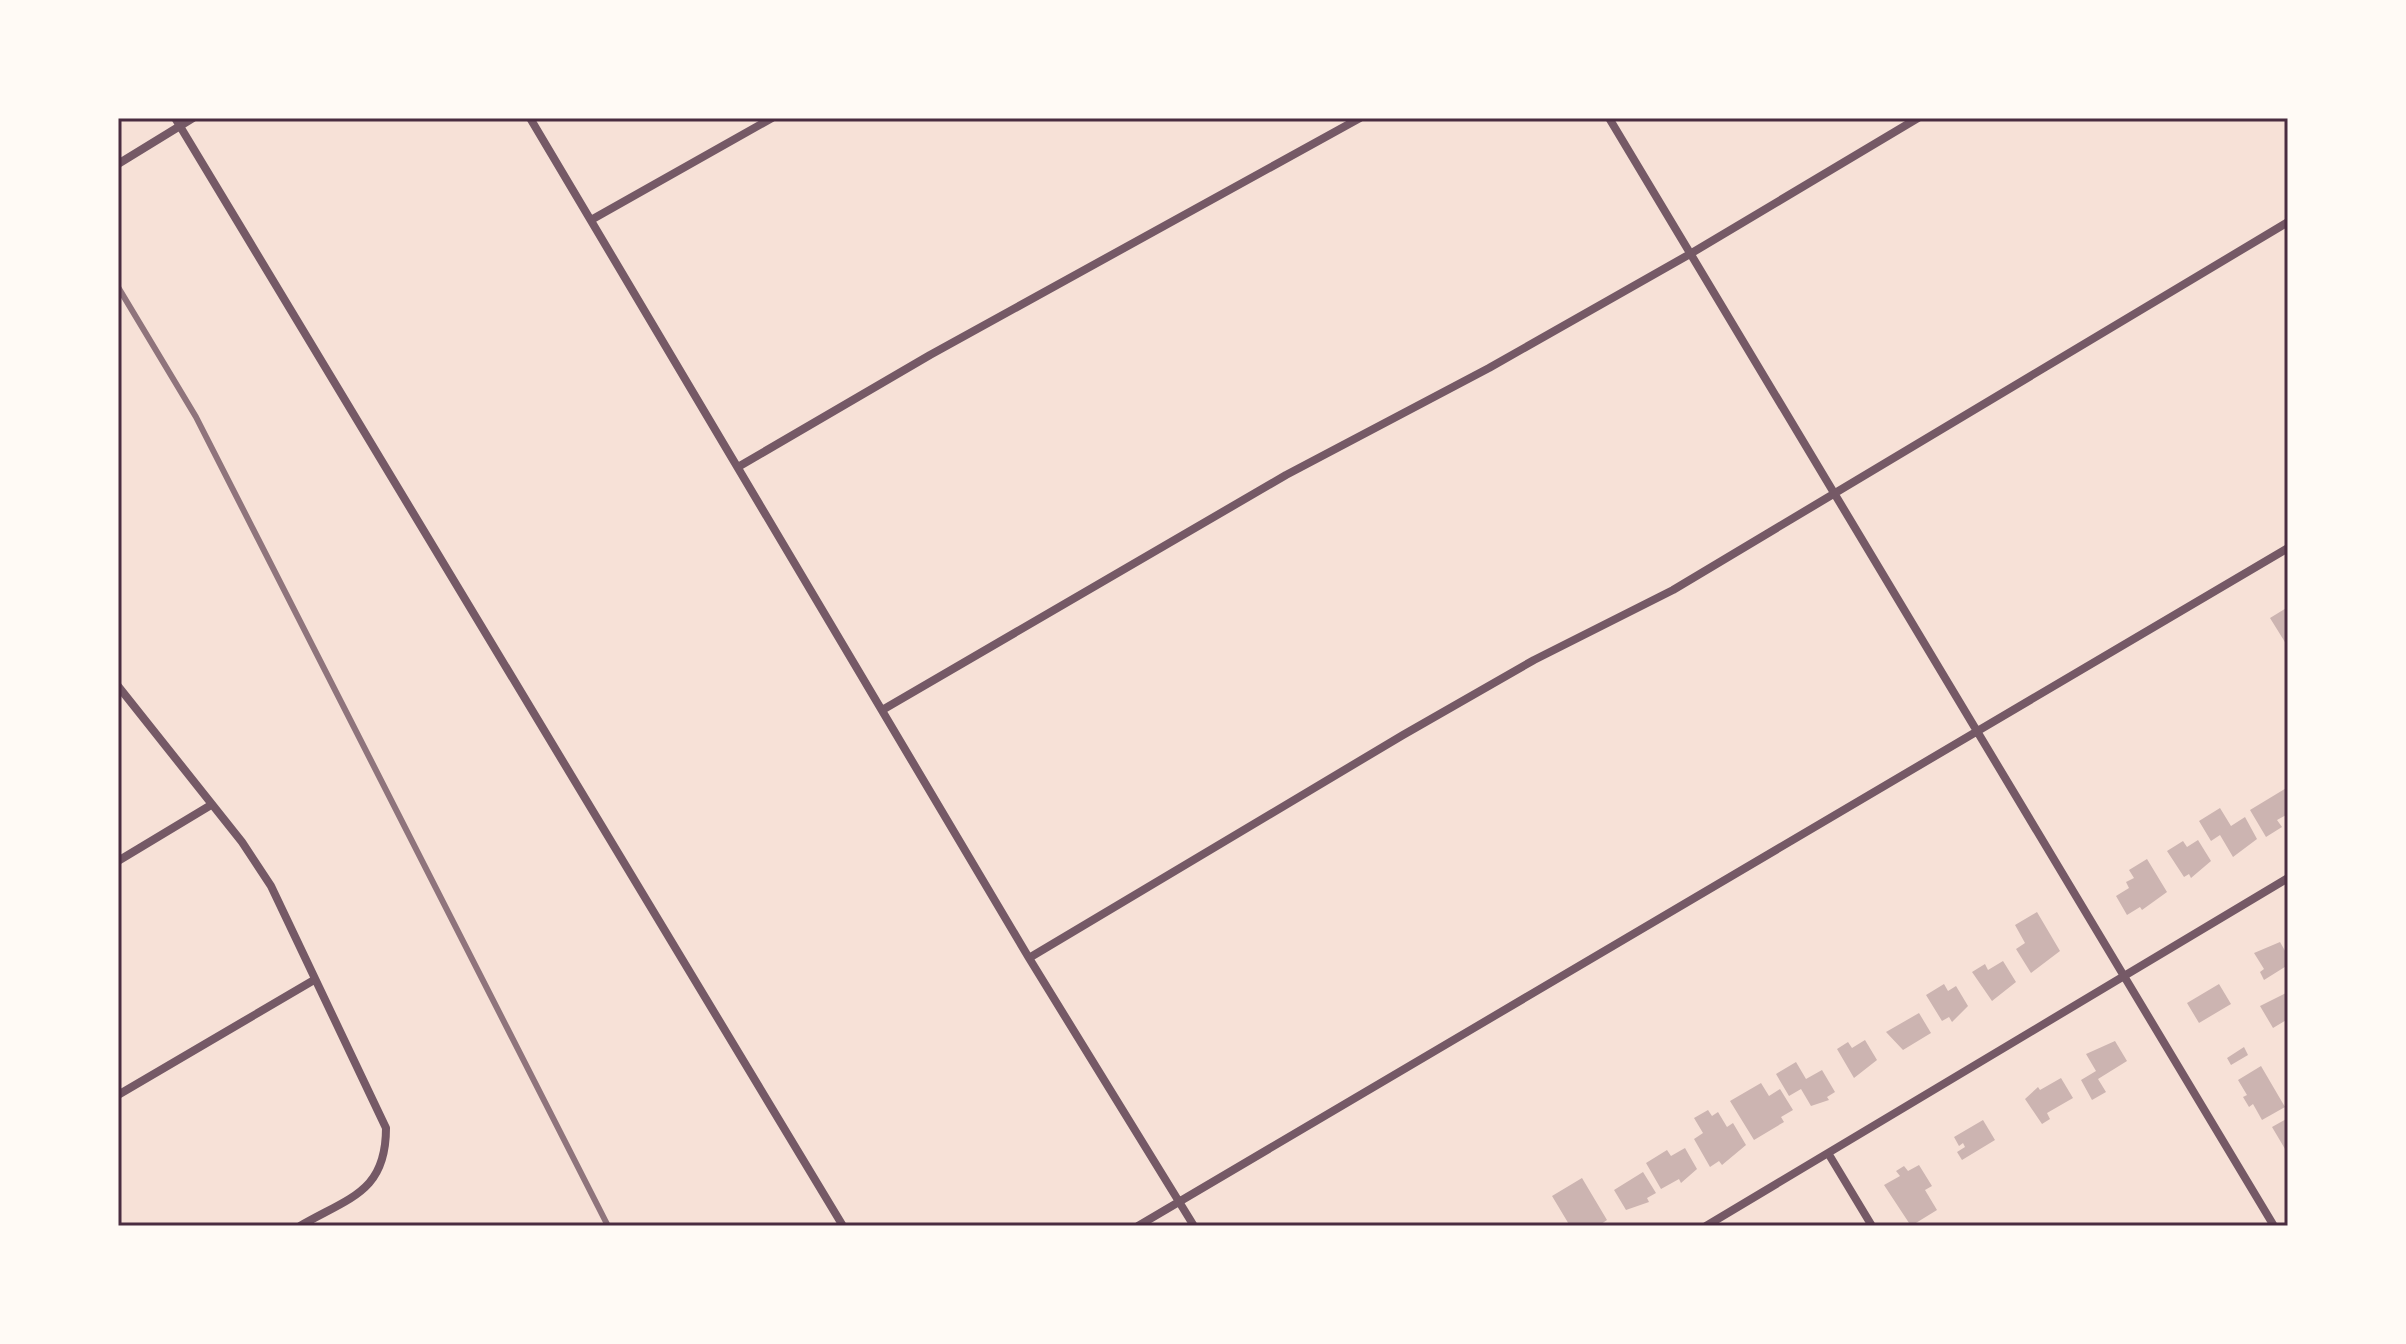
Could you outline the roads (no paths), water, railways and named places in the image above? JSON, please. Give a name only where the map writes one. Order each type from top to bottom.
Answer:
[{"type":"street","points":[[118,164],[178,122],[193,118]]},
{"type":"street","points":[[530,118],[884,709],[1029,958],[1194,1226]]},
{"type":"street","points":[[591,220],[772,118]]},
{"type":"street","points":[[738,467],[930,355],[1360,118]]},
{"type":"street","points":[[1609,118],[2274,1226]]},
{"type":"street","points":[[884,709],[1286,475],[1489,368],[1690,254],[1918,118]]},
{"type":"street","points":[[178,122],[843,1226]]},
{"type":"street","points":[[1029,958],[1534,660],[1673,590],[2288,222]]},
{"type":"street","points":[[1138,1226],[2288,548]]},
{"type":"street","points":[[118,686],[242,842],[271,886],[314,980],[376,1101],[386,1128],[386,1157],[371,1184],[300,1226]]},
{"type":"street","points":[[118,861],[211,805]]},
{"type":"street","points":[[1706,1226],[2288,878]]},
{"type":"street","points":[[118,1095],[314,980]]},
{"type":"street","points":[[1828,1153],[1872,1226]]},
{"type":"railway","points":[[118,287],[196,417],[608,1226]]}]
